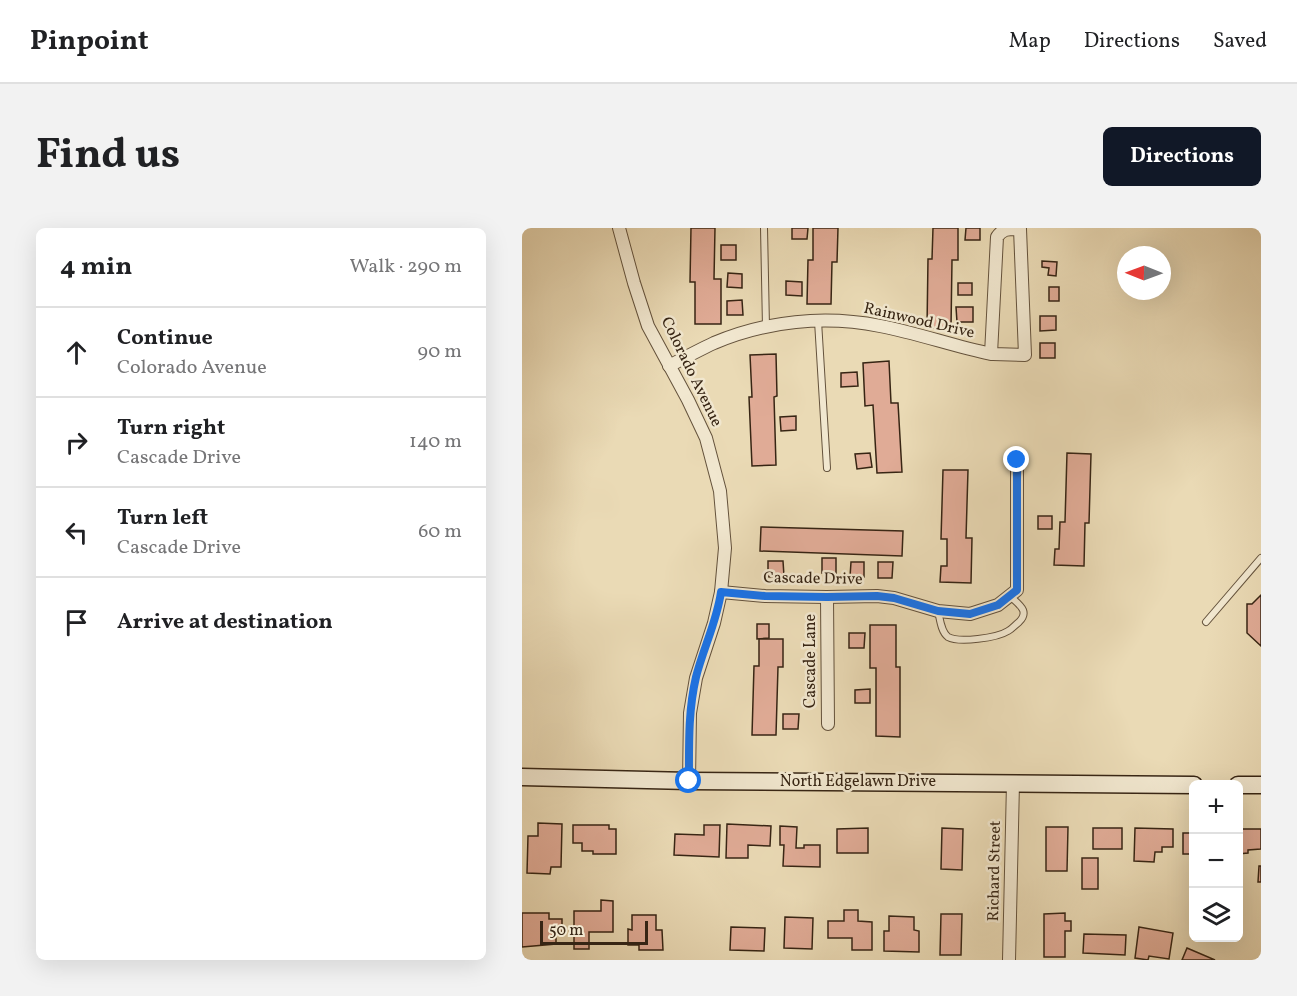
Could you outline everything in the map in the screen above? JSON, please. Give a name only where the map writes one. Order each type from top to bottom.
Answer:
[{"type":"street","name":"Colorado Avenue","points":[[619,228],[633,283],[648,326],[706,438],[720,490],[725,549],[721,592],[714,623],[696,678],[690,713],[689,781]]},
{"type":"street","points":[[991,354],[996,237],[1006,229],[1020,229]]},
{"type":"street","name":"Rainwood Drive","points":[[669,366],[716,342],[742,333],[796,322],[818,321],[854,322],[881,326],[991,354],[1025,355],[1020,229]]},
{"type":"street","points":[[1009,596],[1017,590],[1017,460]]},
{"type":"street","name":"Cascade Drive","points":[[721,592],[765,596],[877,596],[894,598],[938,611],[970,614],[998,605],[1009,596]]},
{"type":"street","name":"Cascade Lane","points":[[827,597],[828,724]]},
{"type":"street","name":"North Edgelawn Drive","points":[[522,777],[689,781],[1189,785]]},
{"type":"street","name":"Richard Street","points":[[1009,960],[1013,783]]},
{"type":"street","points":[[1243,785],[1261,785]]},
{"type":"lane","points":[[764,228],[765,327]]},
{"type":"lane","points":[[818,321],[827,468]]},
{"type":"lane","points":[[1206,622],[1261,558]]},
{"type":"lane","points":[[938,611],[941,624],[947,636],[951,638],[973,640],[994,636],[1008,631],[1022,619],[1024,614],[1009,596]]},
{"type":"building","points":[[691,228],[715,228],[714,279],[721,279],[721,324],[695,324],[695,282],[690,282]]},
{"type":"building","points":[[792,228],[808,228],[807,239],[792,239]]},
{"type":"building","points":[[813,228],[838,228],[837,262],[832,262],[831,304],[807,304],[808,260],[813,260]]},
{"type":"building","points":[[933,228],[958,228],[958,260],[952,260],[951,328],[927,328],[928,259],[932,259]]},
{"type":"building","points":[[966,228],[980,228],[980,240],[965,240]]},
{"type":"building","points":[[721,245],[736,245],[736,260],[721,260]]},
{"type":"building","points":[[1042,261],[1057,262],[1056,276],[1048,275],[1049,268],[1042,267]]},
{"type":"building","points":[[728,273],[742,274],[742,288],[727,287]]},
{"type":"building","points":[[786,281],[802,282],[802,296],[786,295]]},
{"type":"building","points":[[958,283],[972,283],[972,295],[958,295]]},
{"type":"building","points":[[1049,287],[1059,287],[1059,301],[1049,301]]},
{"type":"building","points":[[742,300],[743,315],[727,315],[727,301]]},
{"type":"building","points":[[956,307],[973,307],[973,322],[957,322]]},
{"type":"building","points":[[1040,316],[1056,316],[1056,330],[1040,331]]},
{"type":"building","points":[[1040,343],[1055,343],[1055,358],[1040,358]]},
{"type":"building","points":[[776,354],[777,396],[774,397],[776,465],[752,466],[750,355]]},
{"type":"building","points":[[889,361],[891,403],[898,403],[902,472],[877,473],[873,405],[865,406],[863,363]]},
{"type":"building","points":[[857,372],[858,386],[841,387],[841,373]]},
{"type":"building","points":[[796,416],[796,430],[781,431],[780,417]]},
{"type":"building","points":[[870,453],[872,467],[857,469],[855,454]]},
{"type":"building","points":[[1067,453],[1091,454],[1089,523],[1085,523],[1084,566],[1054,565],[1055,549],[1059,549],[1060,522],[1065,522]]},
{"type":"building","points":[[943,470],[968,470],[966,538],[972,538],[971,583],[940,582],[941,566],[947,566],[947,539],[941,539]]},
{"type":"building","points":[[1038,516],[1052,516],[1052,529],[1038,529]]},
{"type":"building","points":[[761,527],[903,531],[902,556],[760,551]]},
{"type":"building","points":[[822,558],[836,558],[836,574],[822,573]]},
{"type":"building","points":[[768,561],[783,561],[784,576],[768,577]]},
{"type":"building","points":[[851,562],[864,562],[864,577],[850,577]]},
{"type":"building","points":[[878,562],[893,562],[892,578],[878,578]]},
{"type":"building","points":[[1261,595],[1261,646],[1247,633],[1247,604],[1252,604]]},
{"type":"building","points":[[757,624],[769,624],[769,638],[757,639]]},
{"type":"building","points":[[870,625],[896,625],[896,667],[900,667],[900,737],[876,736],[876,668],[870,668]]},
{"type":"building","points":[[849,633],[865,633],[864,648],[849,648]]},
{"type":"building","points":[[759,639],[783,639],[783,667],[778,667],[776,735],[752,735],[754,666],[759,666]]},
{"type":"building","points":[[870,689],[870,703],[855,703],[855,690]]},
{"type":"building","points":[[783,714],[799,714],[798,729],[783,729]]},
{"type":"building","points":[[538,823],[562,824],[561,867],[551,867],[550,874],[527,873],[528,836],[538,836]]},
{"type":"building","points":[[727,824],[771,826],[770,846],[748,845],[748,858],[726,858]]},
{"type":"building","points":[[573,825],[609,825],[609,829],[616,829],[616,854],[593,854],[593,851],[582,851],[582,843],[573,843]]},
{"type":"building","points":[[704,825],[720,825],[719,857],[674,855],[675,834],[704,835]]},
{"type":"building","points":[[780,826],[797,827],[796,848],[804,848],[804,845],[820,845],[820,867],[783,866],[784,845],[780,845]]},
{"type":"building","points":[[1046,827],[1068,827],[1067,871],[1046,871]]},
{"type":"building","points":[[868,828],[868,853],[837,853],[837,829]]},
{"type":"building","points":[[942,828],[963,829],[962,870],[941,869]]},
{"type":"building","points":[[1093,828],[1122,828],[1122,849],[1093,849]]},
{"type":"building","points":[[1135,828],[1173,829],[1173,847],[1162,847],[1162,852],[1155,852],[1154,862],[1134,861]]},
{"type":"building","points":[[1243,829],[1261,829],[1261,849],[1248,850],[1248,853],[1243,854]]},
{"type":"building","points":[[1183,833],[1189,833],[1189,854],[1183,854]]},
{"type":"building","points":[[1082,858],[1098,858],[1098,889],[1082,889]]},
{"type":"building","points":[[1259,866],[1261,866],[1261,882],[1258,882]]},
{"type":"building","points":[[601,900],[613,901],[613,932],[589,932],[589,949],[574,949],[574,911],[601,911]]},
{"type":"building","points":[[844,910],[858,910],[858,921],[872,922],[872,950],[852,950],[852,938],[828,938],[828,921],[844,921]]},
{"type":"building","points":[[522,913],[549,913],[549,919],[562,919],[562,932],[556,932],[556,944],[522,947]]},
{"type":"building","points":[[1065,913],[1065,921],[1071,921],[1071,931],[1065,931],[1065,957],[1044,957],[1044,914]]},
{"type":"building","points":[[941,914],[962,914],[961,955],[940,955]]},
{"type":"building","points":[[632,915],[656,915],[656,930],[662,930],[663,950],[639,950],[639,945],[628,945],[628,929],[632,930]]},
{"type":"building","points":[[889,916],[914,917],[914,930],[919,931],[919,952],[884,951],[884,931],[889,931]]},
{"type":"building","points":[[785,917],[813,918],[812,949],[784,948]]},
{"type":"building","points":[[731,927],[765,928],[764,951],[730,950]]},
{"type":"building","points":[[1139,927],[1173,933],[1169,959],[1149,956],[1148,960],[1135,958]]},
{"type":"building","points":[[1084,934],[1126,935],[1125,955],[1083,953]]},
{"type":"building","points":[[1187,948],[1215,960],[1182,960]]},
{"type":"route","points":[[689,781],[690,713],[696,678],[714,623],[721,592],[765,596],[877,596],[894,598],[938,611],[970,614],[998,605],[1017,590],[1017,460]]}]
